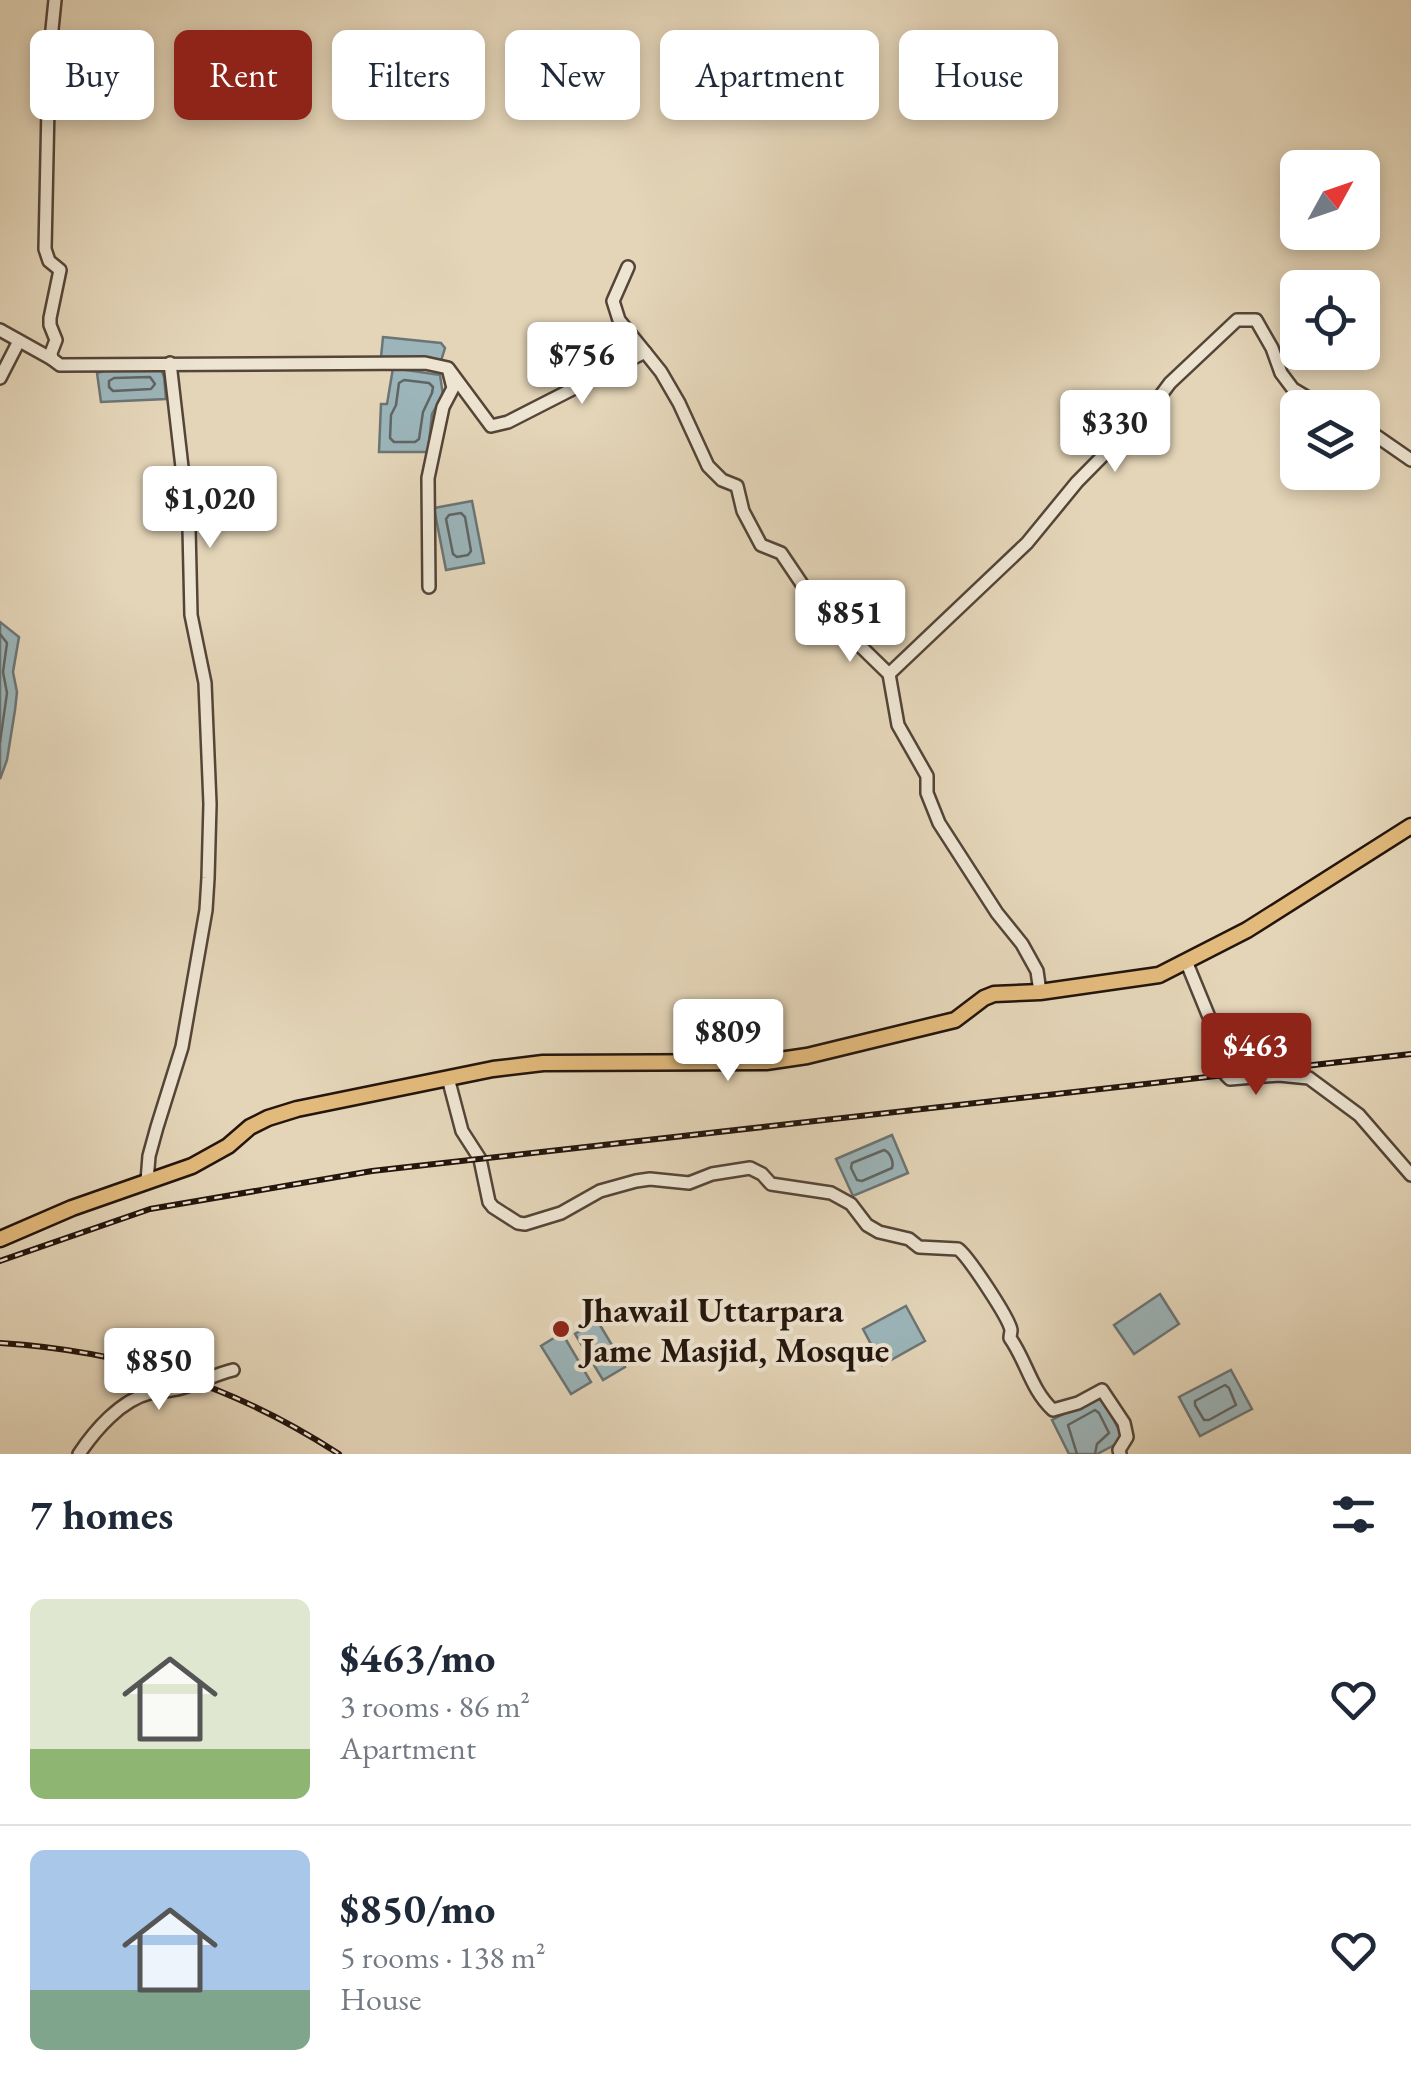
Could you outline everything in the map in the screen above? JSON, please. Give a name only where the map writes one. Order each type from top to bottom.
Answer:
[{"type":"main road","points":[[0,1238],[192,1166],[250,1127],[298,1110],[448,1078],[543,1063],[766,1062],[807,1056],[955,1020],[994,994],[1040,992],[1159,976],[1247,930],[1411,826]]},
{"type":"street","points":[[52,359],[50,352],[56,340],[50,318],[60,270],[49,261],[45,249],[55,0]]},
{"type":"street","points":[[628,267],[613,300],[619,320],[662,372],[708,466],[722,480],[737,486],[743,511],[760,545],[781,553],[812,600],[890,674],[898,725],[927,776],[927,793],[940,823],[997,913],[1022,944],[1037,970],[1040,992]]},
{"type":"street","points":[[890,674],[1026,542],[1170,383],[1237,320],[1256,320],[1272,348],[1280,373],[1295,390]]},
{"type":"street","points":[[0,330],[60,365],[425,363],[448,368],[491,426],[508,422],[645,352]]},
{"type":"street","points":[[0,378],[19,341]]},
{"type":"street","points":[[147,1180],[156,1127],[182,1047],[206,910],[209,861],[205,683],[191,615],[189,528],[170,363]]},
{"type":"street","points":[[429,587],[428,478],[442,407],[453,388],[448,368]]},
{"type":"street","points":[[1380,438],[1411,460]]},
{"type":"street","points":[[1186,961],[1223,1051],[1230,1079],[1279,1075],[1309,1078],[1360,1115],[1411,1174]]},
{"type":"street","points":[[448,1078],[462,1131],[480,1159],[489,1202],[518,1223],[561,1213],[600,1191],[645,1179],[689,1183],[712,1174],[750,1168],[771,1184],[831,1193],[852,1204],[867,1225],[878,1232],[909,1240],[919,1247],[958,1249],[981,1277],[1011,1328],[1010,1338],[1019,1348],[1025,1372],[1044,1402],[1053,1410],[1102,1390],[1124,1423],[1127,1437],[1120,1454]]},
{"type":"street","points":[[79,1454],[92,1435],[130,1401],[234,1370]]},
{"type":"water","points":[[383,337],[441,343],[445,348],[441,361],[381,357]]},
{"type":"water","points":[[160,366],[166,399],[101,402],[97,373],[113,368]]},
{"type":"water","points":[[393,368],[440,375],[443,395],[432,414],[428,452],[379,452],[381,404],[387,404]]},
{"type":"water","points":[[472,501],[484,563],[446,570],[434,508]]},
{"type":"water","points":[[0,622],[19,637],[13,672],[15,710],[0,779]]},
{"type":"water","points":[[892,1135],[908,1173],[853,1196],[836,1159]]},
{"type":"water","points":[[1160,1294],[1179,1324],[1134,1354],[1114,1325]]},
{"type":"water","points":[[906,1306],[925,1341],[882,1365],[863,1329]]},
{"type":"water","points":[[597,1320],[625,1367],[603,1380],[575,1334]]},
{"type":"water","points":[[562,1333],[591,1382],[571,1394],[541,1346]]},
{"type":"water","points":[[1231,1370],[1252,1409],[1200,1436],[1179,1397]]},
{"type":"water","points":[[1101,1395],[1124,1440],[1097,1454],[1069,1454],[1052,1420]]},
{"type":"railway","points":[[0,1261],[150,1209],[372,1171],[1411,1054]]},
{"type":"railway","points":[[0,1343],[91,1354],[177,1376],[259,1409],[339,1454]]},
{"type":"place","name":"Jhawail Uttarpara Jame Masjid, Mosque","points":[[561,1329]]}]
